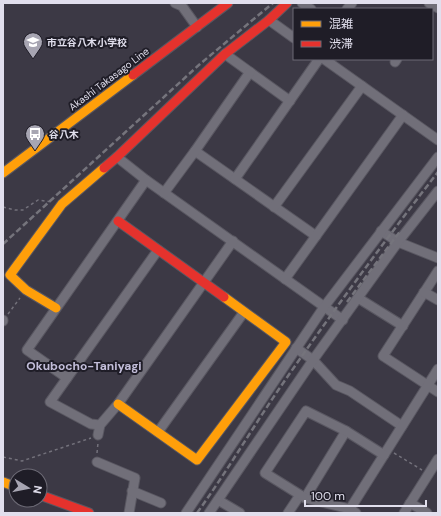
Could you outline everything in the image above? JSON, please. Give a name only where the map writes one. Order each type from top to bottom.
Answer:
[{"type":"street","points":[[175,3],[182,6],[197,27]]},
{"type":"street","name":"Akashi Takasago Line","points":[[3,172],[228,3]]},
{"type":"street","points":[[56,308],[26,290],[10,275],[62,204],[117,157],[225,54],[269,20],[287,3]]},
{"type":"street","points":[[269,20],[293,37]]},
{"type":"street","points":[[225,54],[290,101]]},
{"type":"street","points":[[235,180],[318,60]]},
{"type":"street","points":[[325,60],[438,140]]},
{"type":"street","points":[[164,193],[195,152],[250,72]]},
{"type":"street","points":[[274,207],[362,86]]},
{"type":"street","points":[[285,278],[403,115]]},
{"type":"street","points":[[195,152],[316,236]]},
{"type":"street","points":[[117,157],[164,193],[343,320]]},
{"type":"street","points":[[186,513],[324,307],[438,157]]},
{"type":"street","points":[[67,378],[27,350],[146,180]]},
{"type":"street","points":[[209,513],[313,360],[398,242],[438,191]]},
{"type":"street","points":[[118,221],[286,342],[197,460],[118,404]]},
{"type":"street","points":[[381,231],[398,242],[438,258]]},
{"type":"street","points":[[98,436],[100,426],[118,404],[233,241]]},
{"type":"street","points":[[100,426],[91,424],[50,402],[158,250]]},
{"type":"street","points":[[438,270],[383,356],[438,392]]},
{"type":"street","points":[[424,292],[438,300]]},
{"type":"street","points":[[358,298],[403,326]]},
{"type":"street","points":[[158,432],[244,312]]},
{"type":"street","points":[[296,348],[313,360],[336,385],[350,391],[402,426]]},
{"type":"street","points":[[386,452],[306,411],[265,473],[302,496],[353,511],[386,452],[438,369]]},
{"type":"street","points":[[288,513],[302,496],[346,431]]},
{"type":"street","points":[[404,513],[438,459]]},
{"type":"street","points":[[97,462],[135,478],[129,513]]},
{"type":"street","points":[[132,491],[161,503]]},
{"type":"street","points":[[48,498],[89,513]]},
{"type":"street","points":[[218,500],[240,513]]},
{"type":"street","points":[[410,503],[427,513]]},
{"type":"path","points":[[3,207],[14,210],[23,210],[38,200]]},
{"type":"path","points":[[3,320],[26,290]]},
{"type":"path","points":[[3,457],[22,461],[98,436],[97,462]]},
{"type":"path","points":[[386,452],[429,474]]},
{"type":"railway","points":[[3,244],[200,64],[273,3]]},
{"type":"railway","points":[[197,513],[279,389],[377,252],[438,172]]},
{"type":"railway","points":[[347,302],[401,230]]},
{"type":"traffic: slow","points":[[3,173],[133,75]]},
{"type":"traffic: slow","points":[[56,308],[26,290],[10,275],[62,204],[104,168]]},
{"type":"traffic: slow","points":[[118,404],[197,460],[286,342],[224,297]]},
{"type":"traffic: slow","points":[[3,482],[8,484]]},
{"type":"traffic: jam","points":[[133,75],[228,3]]},
{"type":"traffic: jam","points":[[104,168],[225,54],[269,20],[287,3]]},
{"type":"traffic: jam","points":[[118,221],[224,297]]},
{"type":"traffic: jam","points":[[48,498],[89,513]]},
{"type":"place","name":"市立谷八木小学校","points":[[33,59]]},
{"type":"place","name":"谷八木","points":[[35,151]]},
{"type":"district","name":"Okubocho-Taniyagi","points":[[84,366]]}]
